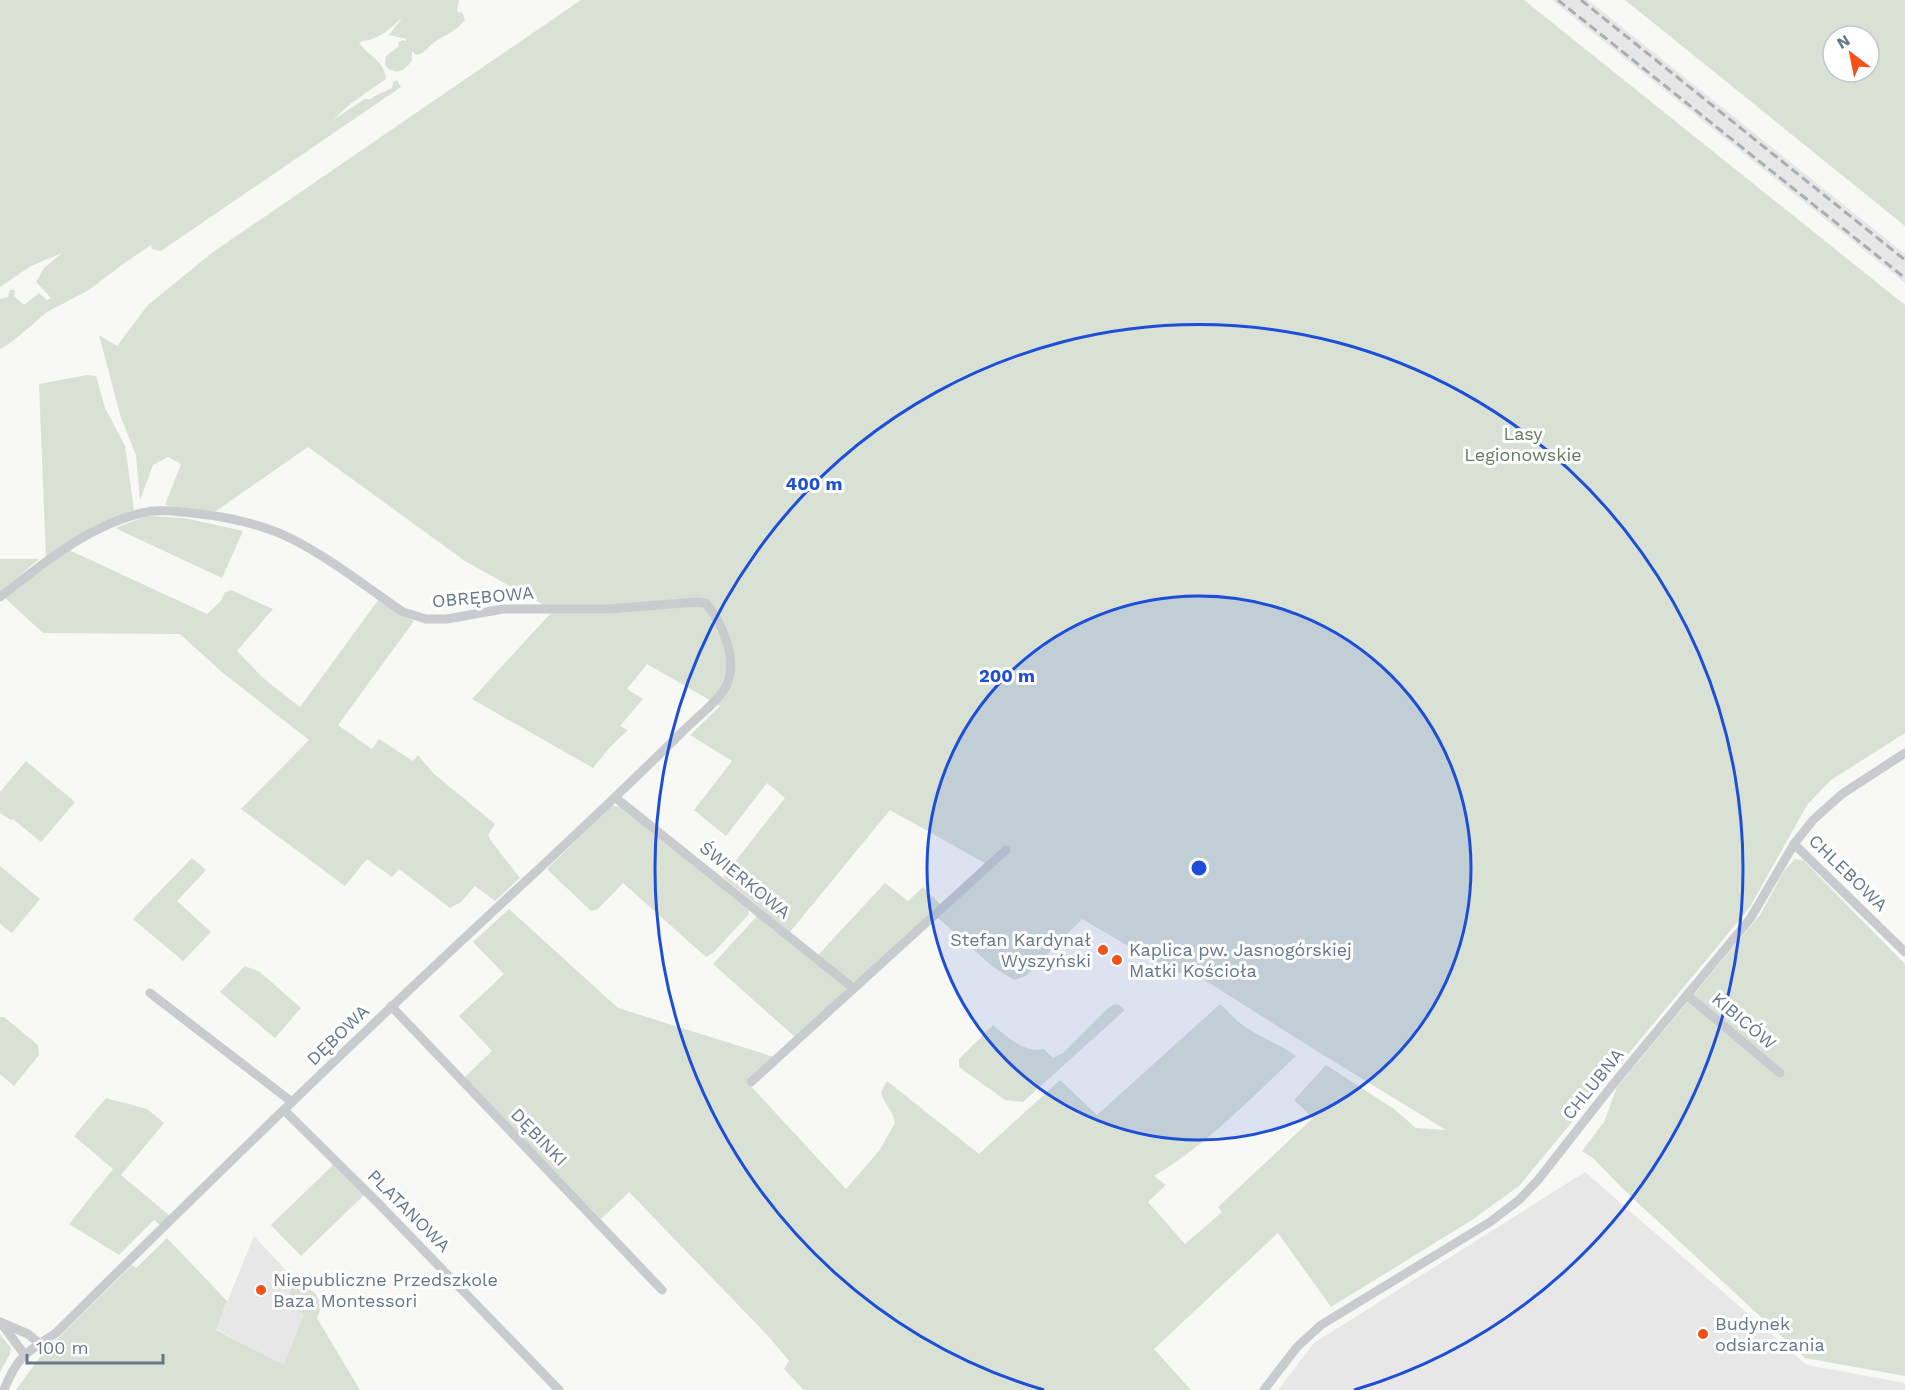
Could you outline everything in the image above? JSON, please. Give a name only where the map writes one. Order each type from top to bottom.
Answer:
[{"type":"street","name":"OBRĘBOWA","points":[[0,597],[68,546],[101,528],[130,516],[149,511],[166,510],[216,515],[268,529],[287,537],[403,612],[415,617],[447,619],[503,609],[609,609],[706,603],[729,646],[730,666],[728,682],[723,691],[705,709]]},
{"type":"street","name":"DĘBOWA","points":[[4,1390],[14,1367],[24,1354],[56,1333],[391,1006],[616,798],[705,709]]},
{"type":"street","name":"CHLUBNA","points":[[1264,1390],[1297,1347],[1321,1325],[1490,1222],[1519,1200],[1538,1180],[1750,919],[1794,843],[1814,820],[1842,794],[1905,753]]},
{"type":"street","name":"ŚWIERKOWA","points":[[616,798],[853,988]]},
{"type":"street","name":"CHLEBOWA","points":[[1794,843],[1905,952]]},
{"type":"street","points":[[751,1082],[1006,850]]},
{"type":"street","points":[[150,993],[292,1102]]},
{"type":"street","name":"KIBICÓW","points":[[1687,995],[1780,1073]]},
{"type":"street","name":"DĘBINKI","points":[[391,1006],[662,1290]]},
{"type":"street","name":"PLATANOWA","points":[[284,1110],[386,1210],[559,1390]]},
{"type":"street","points":[[0,1322],[28,1334],[40,1344]]},
{"type":"street","points":[[0,1322],[24,1354]]},
{"type":"shaded area","points":[[1552,0],[1588,0],[1905,254],[1905,283]]},
{"type":"shaded area","points":[[1585,1172],[1807,1365],[1905,1383],[1905,1390],[1278,1390],[1314,1343]]},
{"type":"shaded area","name":"Niepubliczne Przedszkole Baza Montessori","points":[[254,1236],[295,1280],[286,1306],[304,1314],[284,1366],[216,1329]]},
{"type":"green space","points":[[0,0],[459,0],[457,11],[462,12],[465,20],[455,30],[436,41],[422,53],[416,55],[412,51],[412,60],[403,70],[399,71],[392,71],[385,65],[386,56],[398,47],[399,42],[406,41],[406,39],[389,35],[402,18],[380,36],[359,43],[383,68],[386,79],[350,104],[333,120],[365,99],[371,99],[392,88],[393,82],[397,80],[401,87],[161,251],[152,249],[151,245],[89,290],[47,312],[0,349],[0,299],[8,297],[10,290],[15,290],[14,296],[24,305],[39,293],[47,300],[51,298],[36,282],[44,268],[62,253],[31,266],[0,287]]},
{"type":"green space","name":"Lasy Legionowskie","points":[[581,0],[1524,0],[1905,305],[1905,733],[1831,780],[1807,805],[1750,907],[1519,1186],[1472,1220],[1331,1307],[1278,1233],[1154,1349],[1191,1390],[804,1390],[784,1369],[789,1361],[769,1337],[629,1192],[601,1219],[464,1078],[492,1051],[459,1016],[504,974],[473,942],[509,909],[618,1008],[774,1057],[747,1082],[846,1189],[879,1151],[895,1123],[881,1092],[887,1081],[979,1154],[1060,1080],[1097,1115],[1220,1004],[1248,1029],[1296,1056],[1210,1135],[1154,1176],[1166,1185],[1148,1202],[1185,1244],[1222,1212],[1218,1207],[1313,1118],[1294,1100],[1326,1065],[1394,1109],[1416,1128],[1446,1130],[1192,972],[1175,973],[1082,919],[1026,976],[1014,980],[993,967],[937,917],[992,867],[890,810],[790,932],[723,877],[785,798],[767,783],[726,836],[694,810],[732,761],[690,735],[720,706],[647,664],[627,689],[643,699],[620,726],[628,730],[593,768],[472,699],[549,615],[556,612],[465,561],[308,447],[213,513],[165,505],[181,464],[168,457],[153,465],[140,500],[136,455],[121,418],[99,335],[117,346],[148,305],[213,252]]},
{"type":"green space","points":[[1625,0],[1905,0],[1905,226]]},
{"type":"green space","points":[[87,375],[96,376],[105,408],[125,446],[134,510],[66,542],[46,558],[39,384]]},
{"type":"green space","points":[[147,516],[184,518],[243,531],[222,578],[115,528]]},
{"type":"green space","points":[[69,550],[207,614],[221,601],[225,592],[231,590],[273,609],[237,651],[263,678],[300,707],[379,599],[414,621],[338,725],[372,749],[379,739],[413,761],[418,755],[433,773],[495,824],[488,835],[520,878],[495,901],[475,886],[461,902],[450,908],[399,869],[392,877],[367,859],[345,886],[241,809],[309,740],[223,673],[180,634],[43,633],[5,598]]},
{"type":"green space","points":[[0,559],[39,559],[0,592]]},
{"type":"green space","points":[[26,761],[75,802],[41,842],[13,819],[0,813],[0,792]]},
{"type":"green space","points":[[612,806],[620,806],[748,910],[749,914],[713,953],[706,957],[623,883],[598,909],[591,911],[548,870]]},
{"type":"green space","points":[[192,858],[206,870],[177,901],[211,932],[183,961],[133,919]]},
{"type":"green space","points":[[1795,859],[1804,861],[1905,964],[1905,1376],[1805,1358],[1623,1189],[1593,1158],[1582,1151],[1604,1122],[1617,1087],[1760,915],[1784,871]]},
{"type":"green space","points":[[0,866],[40,899],[12,933],[0,924]]},
{"type":"green space","points":[[885,883],[908,901],[923,887],[941,905],[856,982],[851,982],[818,955]]},
{"type":"green space","points":[[757,916],[845,986],[847,991],[795,1037],[713,964]]},
{"type":"green space","points":[[245,966],[260,972],[301,1008],[275,1038],[220,992]]},
{"type":"green space","points":[[1118,1004],[1125,1010],[1023,1102],[1005,1100],[959,1067],[959,1059],[993,1025],[1023,1047],[1044,1049],[1053,1058],[1063,1053],[1107,1009]]},
{"type":"green space","points":[[0,1017],[4,1017],[38,1045],[39,1055],[14,1086],[0,1074]]},
{"type":"green space","points":[[106,1098],[147,1109],[164,1123],[121,1175],[170,1216],[160,1225],[154,1220],[119,1255],[69,1224],[113,1169],[74,1136]]},
{"type":"green space","points":[[333,1165],[364,1195],[301,1256],[271,1225]]},
{"type":"green space","points":[[167,1238],[227,1301],[216,1330],[284,1365],[304,1314],[285,1306],[295,1280],[315,1293],[322,1305],[317,1318],[360,1390],[16,1390],[43,1353],[132,1265],[136,1268]]},
{"type":"green space","points":[[0,1334],[11,1348],[0,1372]]},
{"type":"railway","points":[[1558,0],[1905,278]]},
{"type":"railway","points":[[1581,0],[1905,260]]},
{"type":"place","name":"Stefan Kardynał Wyszyński","points":[[1103,950]]},
{"type":"place","name":"Kaplica pw. Jasnogórskiej Matki Kościoła","points":[[1117,960]]},
{"type":"place","name":"Niepubliczne Przedszkole Baza Montessori","points":[[261,1290]]},
{"type":"place","name":"Budynek odsiarczania","points":[[1703,1334]]}]
